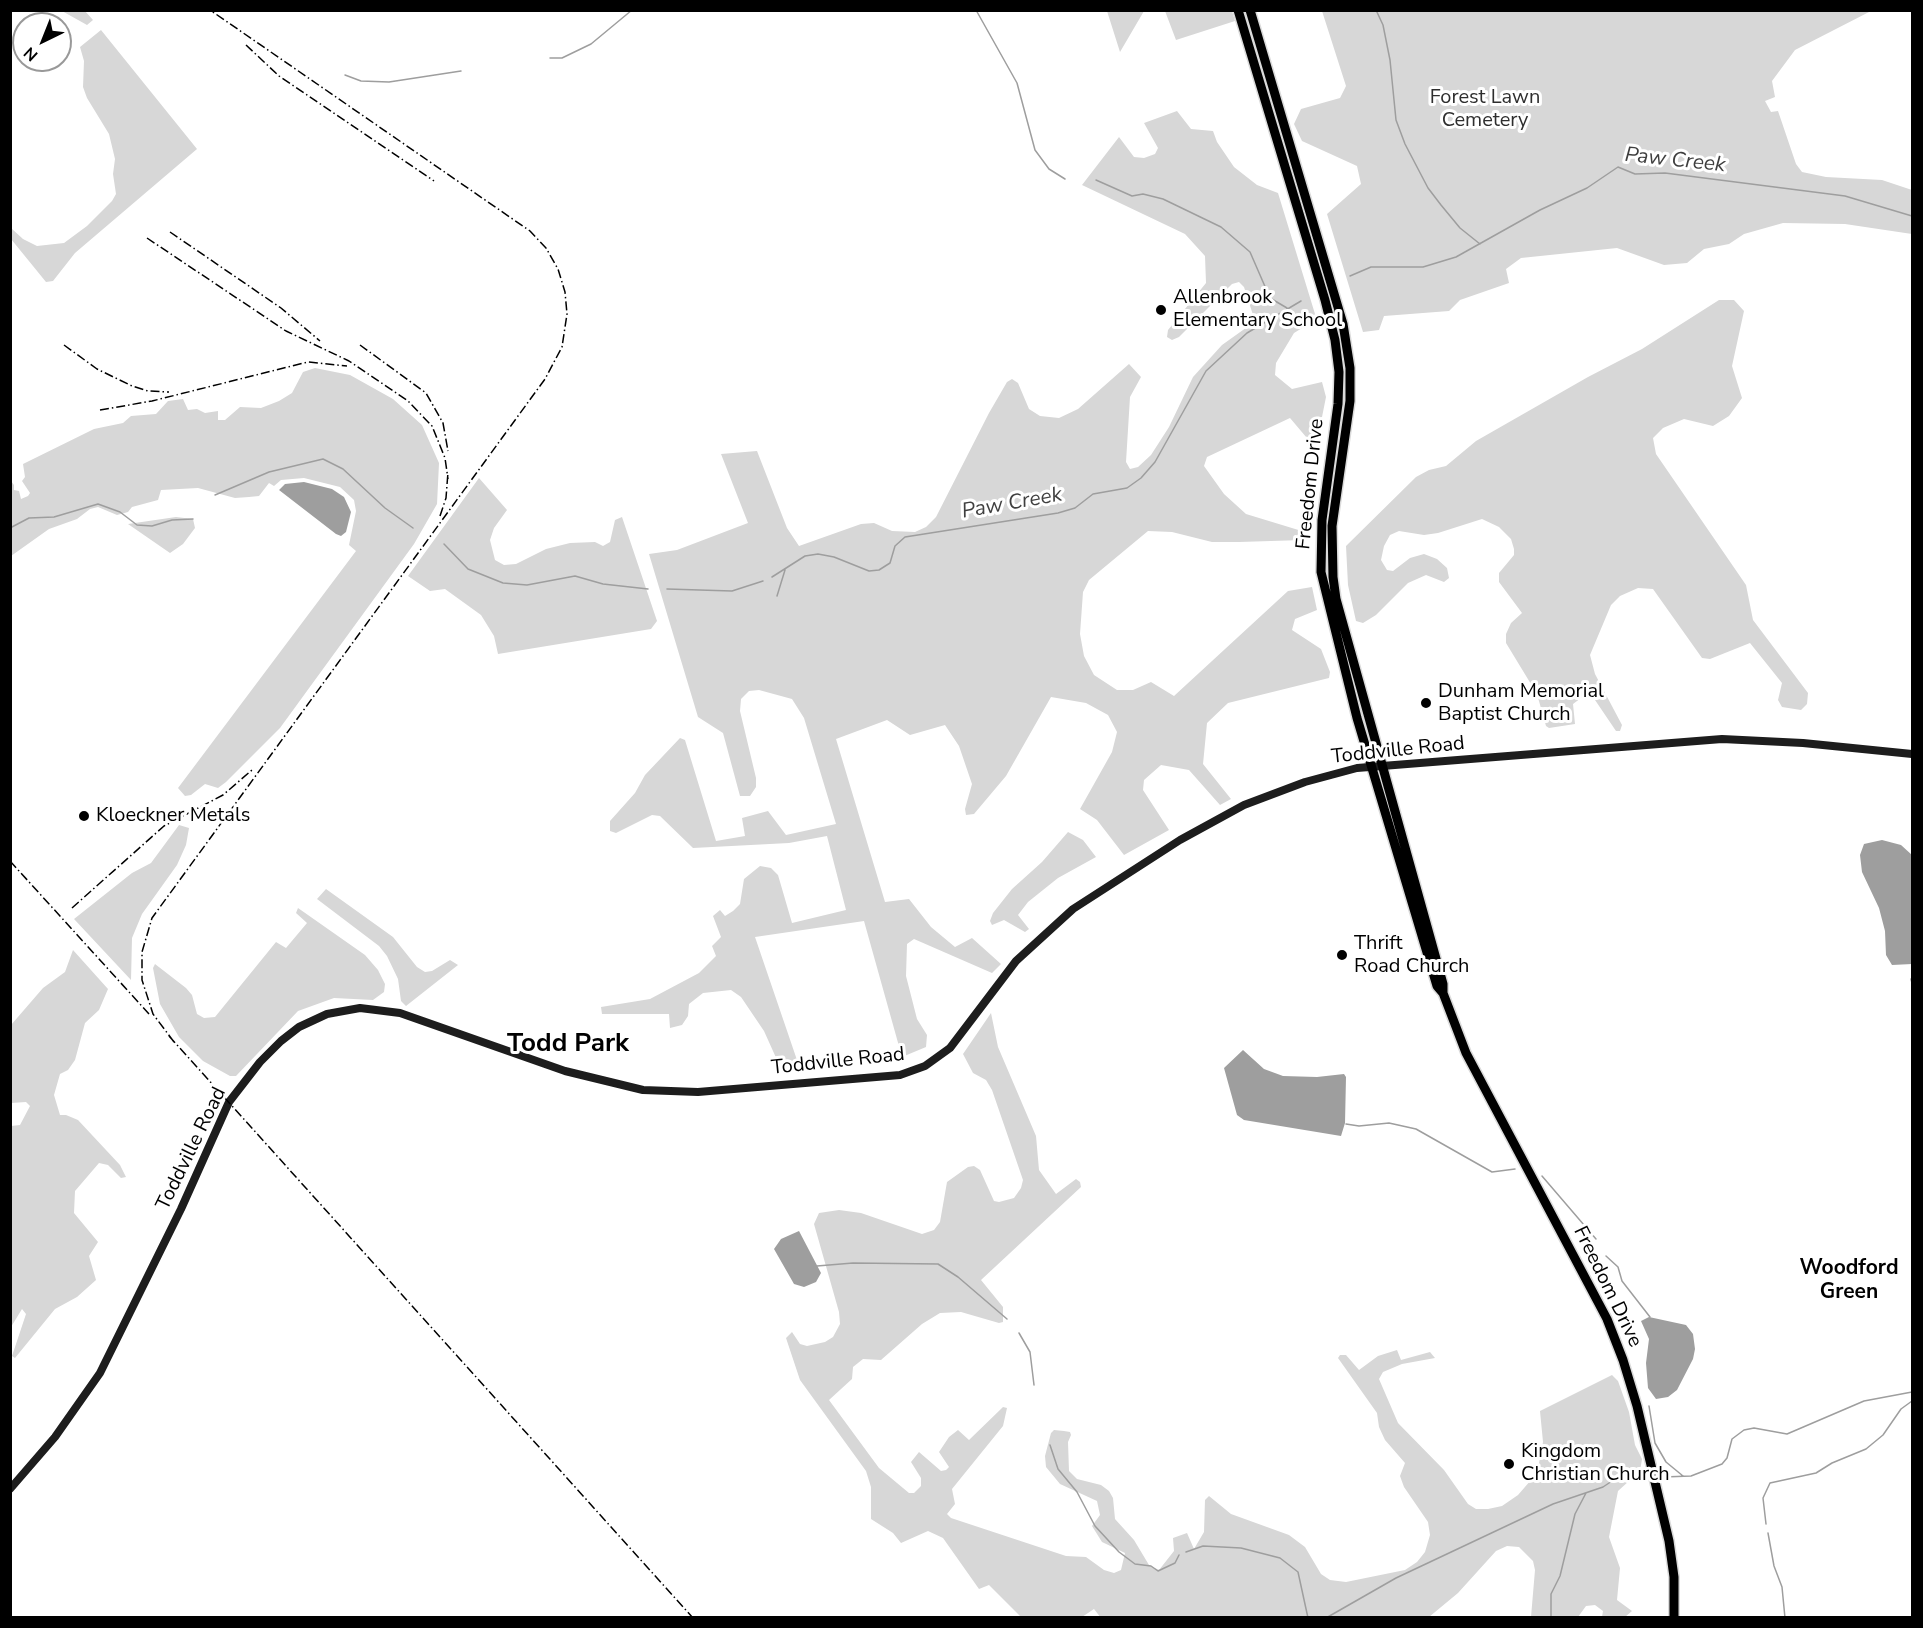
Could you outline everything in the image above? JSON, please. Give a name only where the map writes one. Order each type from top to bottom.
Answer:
[{"type":"main road","name":"Freedom Drive","points":[[1238,10],[1326,300],[1335,340],[1339,372],[1338,404],[1322,520],[1321,572],[1327,605],[1423,946],[1437,986],[1443,993],[1466,1053],[1606,1319],[1623,1360],[1637,1406],[1669,1541],[1674,1577],[1674,1617]]},
{"type":"main road","name":"Freedom Drive","points":[[1250,10],[1338,302],[1347,345],[1350,401],[1332,526],[1336,599],[1384,766],[1443,984],[1443,993]]},
{"type":"street","name":"Toddville Road","points":[[10,1489],[55,1437],[100,1373],[181,1209],[228,1102],[266,1055],[286,1036],[313,1020],[339,1011],[360,1008],[400,1013],[574,1073],[643,1090],[730,1090],[900,1075],[925,1066],[944,1054],[1027,949],[1073,909],[1128,872],[1245,806],[1315,779],[1373,767],[1722,739],[1803,743],[1912,754]]},
{"type":"green space","points":[[62,11],[85,11],[93,20],[87,25],[72,17],[72,12]]},
{"type":"green space","points":[[1107,11],[1144,11],[1120,52]]},
{"type":"green space","points":[[1165,11],[1232,11],[1235,21],[1176,40]]},
{"type":"green space","name":"Forest Lawn Cemetery","points":[[1322,11],[1871,11],[1795,50],[1772,81],[1775,97],[1765,101],[1771,112],[1778,111],[1796,164],[1802,172],[1826,177],[1882,180],[1912,190],[1912,234],[1845,224],[1783,223],[1744,234],[1729,244],[1704,249],[1687,263],[1664,265],[1617,248],[1521,258],[1506,269],[1509,283],[1460,300],[1449,311],[1384,316],[1379,330],[1363,332],[1327,214],[1361,184],[1357,166],[1302,141],[1294,124],[1301,109],[1340,98],[1346,86]]},
{"type":"green space","points":[[101,30],[197,149],[75,253],[53,281],[46,282],[11,239],[11,228],[23,239],[37,246],[64,243],[87,226],[116,194],[113,174],[115,159],[109,134],[87,98],[83,87],[84,61],[80,47]]},
{"type":"green space","points":[[1177,111],[1191,129],[1213,131],[1217,142],[1234,167],[1257,185],[1278,193],[1315,314],[1312,322],[1294,333],[1276,363],[1275,375],[1292,389],[1322,382],[1326,397],[1317,442],[1312,444],[1290,418],[1207,457],[1204,466],[1224,494],[1246,514],[1305,532],[1303,540],[1212,542],[1172,532],[1148,531],[1089,580],[1083,592],[1080,634],[1084,656],[1094,675],[1117,690],[1133,690],[1151,682],[1174,696],[1288,591],[1312,587],[1317,610],[1295,619],[1292,630],[1321,649],[1330,672],[1329,678],[1228,703],[1207,723],[1203,764],[1231,799],[1220,805],[1189,770],[1161,765],[1144,780],[1143,790],[1169,830],[1124,855],[1097,820],[1080,809],[1112,752],[1117,732],[1108,715],[1086,703],[1051,697],[1006,776],[974,814],[966,815],[965,809],[972,784],[959,746],[945,725],[910,735],[887,720],[836,739],[885,902],[909,899],[931,927],[955,947],[972,938],[1001,964],[992,973],[914,939],[907,944],[906,976],[917,1019],[927,1035],[926,1047],[902,1057],[864,921],[755,937],[798,1063],[788,1072],[782,1071],[764,1031],[741,997],[731,990],[703,993],[689,1004],[688,1016],[682,1025],[670,1028],[669,1014],[602,1014],[601,1007],[650,999],[699,973],[716,956],[712,946],[721,937],[713,916],[720,910],[725,916],[740,904],[744,879],[760,866],[771,868],[778,875],[792,923],[846,910],[827,836],[789,843],[693,848],[660,816],[652,815],[616,833],[610,831],[610,821],[635,793],[645,775],[680,738],[685,740],[716,841],[745,836],[742,818],[768,811],[786,835],[836,824],[804,718],[792,699],[759,690],[749,691],[741,699],[740,711],[756,778],[756,787],[750,796],[740,796],[723,733],[698,717],[649,554],[677,550],[748,523],[721,454],[757,451],[787,528],[799,546],[861,524],[874,523],[892,531],[915,532],[926,527],[936,517],[989,413],[1007,382],[1012,379],[1018,383],[1029,409],[1040,416],[1059,418],[1078,409],[1129,364],[1141,377],[1130,397],[1126,462],[1130,469],[1138,467],[1151,455],[1169,427],[1193,377],[1222,345],[1250,325],[1254,318],[1244,287],[1239,282],[1232,284],[1179,337],[1172,340],[1167,337],[1168,330],[1206,283],[1205,256],[1185,234],[1082,185],[1119,137],[1134,157],[1144,158],[1155,154],[1158,148],[1144,123]]},
{"type":"green space","points":[[1719,300],[1734,300],[1744,311],[1732,366],[1742,398],[1729,416],[1713,426],[1684,419],[1663,428],[1653,438],[1656,454],[1746,585],[1753,620],[1808,693],[1807,704],[1801,710],[1782,707],[1778,700],[1782,683],[1750,643],[1710,659],[1702,658],[1653,589],[1638,588],[1620,596],[1611,605],[1590,655],[1595,674],[1622,725],[1620,731],[1616,731],[1595,700],[1585,695],[1573,704],[1575,724],[1549,728],[1546,726],[1537,694],[1506,643],[1506,634],[1511,623],[1522,613],[1499,582],[1499,573],[1514,555],[1511,539],[1499,527],[1482,519],[1438,533],[1424,535],[1399,531],[1390,535],[1384,546],[1381,560],[1387,570],[1393,571],[1410,558],[1424,554],[1437,559],[1447,568],[1449,578],[1444,582],[1426,575],[1408,583],[1376,615],[1363,623],[1356,621],[1348,585],[1346,546],[1416,477],[1429,470],[1446,466],[1476,441],[1642,349]]},
{"type":"green space","points":[[315,368],[350,375],[393,399],[422,425],[439,463],[437,504],[414,544],[280,728],[218,788],[205,784],[191,795],[185,796],[178,788],[356,551],[349,545],[356,511],[354,500],[340,487],[304,478],[281,480],[274,486],[269,483],[259,496],[249,497],[235,498],[198,488],[161,490],[158,500],[132,507],[128,512],[117,515],[98,507],[90,509],[77,519],[49,529],[11,556],[11,481],[14,490],[19,491],[21,499],[30,493],[22,481],[25,477],[23,464],[94,429],[123,423],[131,416],[156,414],[168,401],[183,399],[188,410],[197,409],[205,413],[218,411],[218,420],[225,420],[240,407],[261,408],[279,401],[292,393],[303,372]]},
{"type":"green space","points":[[479,478],[507,510],[494,528],[490,540],[495,560],[504,565],[516,564],[546,549],[570,543],[595,542],[603,546],[610,542],[615,520],[622,517],[657,621],[651,629],[498,654],[494,636],[481,615],[445,589],[430,591],[408,576]]},
{"type":"green space","points":[[176,517],[193,519],[195,528],[183,544],[170,553],[128,524]]},
{"type":"green space","points":[[179,825],[189,828],[186,845],[177,865],[142,914],[132,938],[131,980],[74,919],[132,873],[151,863]]},
{"type":"green space","points":[[1068,832],[1083,840],[1096,857],[1058,878],[1028,902],[1018,915],[1029,929],[1025,932],[1004,920],[992,925],[990,921],[993,913],[1012,889],[1042,862]]},
{"type":"green space","points":[[326,889],[393,937],[417,967],[425,972],[432,971],[450,960],[458,965],[406,1006],[401,1001],[398,979],[387,956],[379,946],[317,899]]},
{"type":"green space","points":[[298,908],[365,955],[378,970],[385,984],[384,992],[373,1000],[334,998],[298,1011],[236,1076],[230,1076],[203,1061],[179,1037],[160,1004],[153,968],[155,964],[186,988],[192,995],[197,1014],[204,1018],[215,1017],[276,942],[286,948],[307,923],[296,913]]},
{"type":"green space","points":[[73,950],[108,989],[99,1010],[85,1023],[75,1060],[68,1070],[60,1074],[54,1095],[60,1115],[78,1120],[120,1165],[126,1177],[121,1178],[108,1165],[99,1163],[75,1191],[74,1213],[98,1242],[89,1256],[96,1280],[77,1297],[55,1309],[15,1358],[12,1356],[26,1314],[22,1309],[11,1327],[11,1126],[20,1125],[30,1106],[26,1102],[11,1103],[11,1025],[43,988],[65,972]]},
{"type":"green space","points":[[991,1013],[998,1047],[1036,1136],[1039,1170],[1056,1194],[1076,1179],[1080,1182],[1081,1187],[981,1280],[1003,1307],[1003,1322],[999,1323],[961,1312],[940,1313],[922,1324],[881,1360],[863,1359],[853,1367],[852,1379],[829,1400],[879,1468],[909,1493],[914,1493],[921,1486],[921,1478],[911,1462],[919,1452],[941,1471],[946,1470],[949,1467],[939,1452],[949,1437],[958,1430],[969,1440],[1003,1407],[1007,1408],[1003,1426],[952,1489],[955,1504],[947,1514],[951,1518],[1066,1556],[1086,1557],[1104,1570],[1114,1573],[1121,1570],[1125,1553],[1102,1542],[1092,1526],[1100,1515],[1097,1501],[1060,1484],[1046,1467],[1045,1456],[1051,1433],[1054,1430],[1064,1431],[1070,1432],[1071,1435],[1068,1442],[1069,1471],[1077,1479],[1101,1485],[1109,1491],[1113,1498],[1115,1519],[1134,1540],[1149,1565],[1159,1570],[1174,1551],[1173,1538],[1187,1533],[1194,1549],[1204,1532],[1205,1500],[1209,1496],[1231,1514],[1289,1535],[1305,1547],[1321,1574],[1330,1580],[1346,1582],[1405,1570],[1417,1562],[1425,1552],[1430,1535],[1428,1522],[1404,1487],[1400,1476],[1405,1463],[1385,1440],[1379,1427],[1377,1413],[1338,1358],[1340,1355],[1346,1355],[1359,1370],[1378,1356],[1397,1350],[1401,1360],[1430,1352],[1435,1358],[1402,1364],[1383,1372],[1379,1379],[1398,1423],[1444,1470],[1468,1504],[1476,1509],[1502,1506],[1518,1495],[1531,1480],[1539,1463],[1543,1442],[1540,1411],[1612,1375],[1618,1381],[1629,1412],[1635,1445],[1642,1459],[1640,1471],[1618,1491],[1609,1537],[1620,1568],[1617,1600],[1632,1611],[1625,1617],[1602,1617],[1603,1611],[1595,1605],[1586,1606],[1578,1617],[1531,1617],[1535,1570],[1533,1561],[1519,1547],[1507,1546],[1496,1551],[1458,1593],[1429,1617],[1101,1618],[1094,1609],[1082,1617],[1021,1617],[989,1585],[979,1589],[943,1538],[928,1531],[901,1543],[893,1533],[871,1519],[871,1487],[866,1471],[800,1380],[786,1338],[792,1332],[800,1344],[807,1346],[825,1342],[833,1337],[840,1324],[839,1312],[814,1224],[819,1213],[839,1210],[861,1213],[922,1234],[934,1230],[940,1222],[947,1182],[968,1167],[974,1166],[980,1170],[994,1201],[1014,1198],[1021,1188],[1023,1180],[992,1090],[986,1080],[973,1073],[963,1054]]},
{"type":"shaded area","points":[[304,482],[332,489],[344,497],[351,512],[346,532],[341,536],[279,490],[285,484]]},
{"type":"shaded area","points":[[1882,840],[1901,845],[1912,855],[1912,964],[1892,965],[1886,955],[1885,931],[1879,908],[1862,872],[1860,855],[1864,844]]},
{"type":"shaded area","points":[[1243,1050],[1264,1069],[1283,1076],[1317,1077],[1344,1074],[1346,1077],[1345,1123],[1341,1136],[1244,1120],[1237,1115],[1224,1068]]},
{"type":"shaded area","points":[[799,1231],[821,1273],[816,1282],[804,1287],[794,1284],[774,1249],[781,1239]]},
{"type":"shaded area","points":[[1649,1317],[1686,1325],[1693,1334],[1695,1349],[1693,1359],[1677,1390],[1668,1397],[1656,1399],[1648,1388],[1646,1363],[1649,1339],[1641,1321]]},
{"type":"waterway","points":[[550,58],[562,58],[591,44],[632,10]]},
{"type":"waterway","points":[[976,10],[1017,83],[1035,150],[1049,169],[1065,179]]},
{"type":"waterway","points":[[1376,10],[1383,25],[1390,60],[1396,120],[1405,144],[1428,188],[1460,228],[1480,244]]},
{"type":"waterway","points":[[345,75],[361,81],[389,82],[461,71]]},
{"type":"waterway","name":"Paw Creek","points":[[1350,276],[1371,267],[1423,267],[1456,257],[1540,210],[1587,188],[1618,167],[1635,174],[1665,173],[1845,196],[1912,216]]},
{"type":"waterway","points":[[1096,180],[1132,196],[1143,194],[1163,199],[1221,227],[1250,252],[1270,298],[1287,308]]},
{"type":"waterway","name":"Paw Creek","points":[[772,577],[805,556],[818,554],[834,557],[869,571],[879,570],[890,563],[895,546],[905,537],[1058,513],[1075,508],[1093,494],[1127,488],[1141,478],[1155,462],[1206,371],[1247,333],[1301,301]]},
{"type":"waterway","name":"Paw Creek","points":[[215,495],[269,472],[323,459],[343,469],[385,508],[413,528]]},
{"type":"waterway","name":"Paw Creek","points":[[10,528],[29,518],[54,517],[98,504],[120,512],[137,525],[152,526],[172,520],[193,519]]},
{"type":"waterway","name":"Paw Creek","points":[[444,544],[468,569],[503,583],[527,585],[575,576],[603,584],[648,589]]},
{"type":"waterway","points":[[777,596],[785,570]]},
{"type":"waterway","name":"Paw Creek","points":[[667,589],[732,591],[763,581]]},
{"type":"waterway","points":[[1911,979],[1912,983]]},
{"type":"waterway","points":[[1346,1124],[1359,1126],[1389,1123],[1416,1129],[1492,1172],[1515,1169]]},
{"type":"waterway","points":[[1542,1176],[1596,1239]]},
{"type":"waterway","points":[[1606,1256],[1618,1267],[1622,1281],[1650,1317]]},
{"type":"waterway","points":[[817,1266],[853,1263],[938,1264],[958,1277],[1007,1319]]},
{"type":"waterway","points":[[1019,1333],[1030,1352],[1034,1385]]},
{"type":"waterway","points":[[1663,1477],[1691,1476],[1722,1464],[1727,1458],[1732,1439],[1744,1430],[1754,1428],[1787,1434],[1864,1401],[1912,1392]]},
{"type":"waterway","points":[[1766,1524],[1763,1498],[1770,1483],[1816,1473],[1832,1463],[1866,1449],[1883,1435],[1901,1409],[1912,1401]]},
{"type":"waterway","points":[[1649,1406],[1655,1443],[1666,1462],[1683,1476]]},
{"type":"waterway","points":[[1050,1445],[1058,1469],[1077,1492],[1095,1526],[1119,1552],[1135,1564],[1151,1566],[1158,1571],[1175,1563],[1179,1555]]},
{"type":"waterway","points":[[1326,1618],[1396,1578],[1553,1504],[1603,1487],[1618,1477],[1648,1476]]},
{"type":"waterway","points":[[1551,1618],[1551,1594],[1560,1576],[1575,1514],[1586,1493]]},
{"type":"waterway","points":[[1768,1533],[1774,1566],[1782,1587],[1785,1618]]},
{"type":"waterway","points":[[1186,1552],[1203,1546],[1241,1548],[1280,1558],[1298,1572],[1308,1618]]},
{"type":"railway","points":[[174,1042],[153,1014],[142,980],[142,952],[152,918],[545,379],[562,347],[567,314],[565,292],[558,269],[546,248],[530,231],[210,10]]},
{"type":"railway","points":[[246,45],[279,76],[434,181]]},
{"type":"railway","points":[[170,232],[281,308],[320,341]]},
{"type":"railway","points":[[147,238],[286,331],[349,361],[408,401],[432,426],[445,458],[448,479]]},
{"type":"railway","points":[[64,345],[97,369],[132,386],[148,391],[169,392]]},
{"type":"railway","points":[[360,345],[426,393],[443,423],[448,451]]},
{"type":"railway","points":[[100,410],[152,401],[308,362],[347,366]]},
{"type":"railway","points":[[440,516],[446,498],[448,472]]},
{"type":"railway","points":[[72,908],[164,826],[223,795],[252,770]]},
{"type":"railway","points":[[10,861],[149,1014]]},
{"type":"railway","points":[[169,1036],[693,1618]]},
{"type":"place","name":"Allenbrook Elementary School","points":[[1161,310]]},
{"type":"place","name":"Dunham Memorial Baptist Church","points":[[1426,703]]},
{"type":"place","name":"Kloeckner Metals","points":[[84,816]]},
{"type":"place","name":"Thrift Road Church","points":[[1342,955]]},
{"type":"place","name":"Kingdom Christian Church","points":[[1509,1464]]},
{"type":"district","name":"Todd Park","points":[[568,1045]]},
{"type":"district","name":"Woodford Green","points":[[1849,1281]]}]
